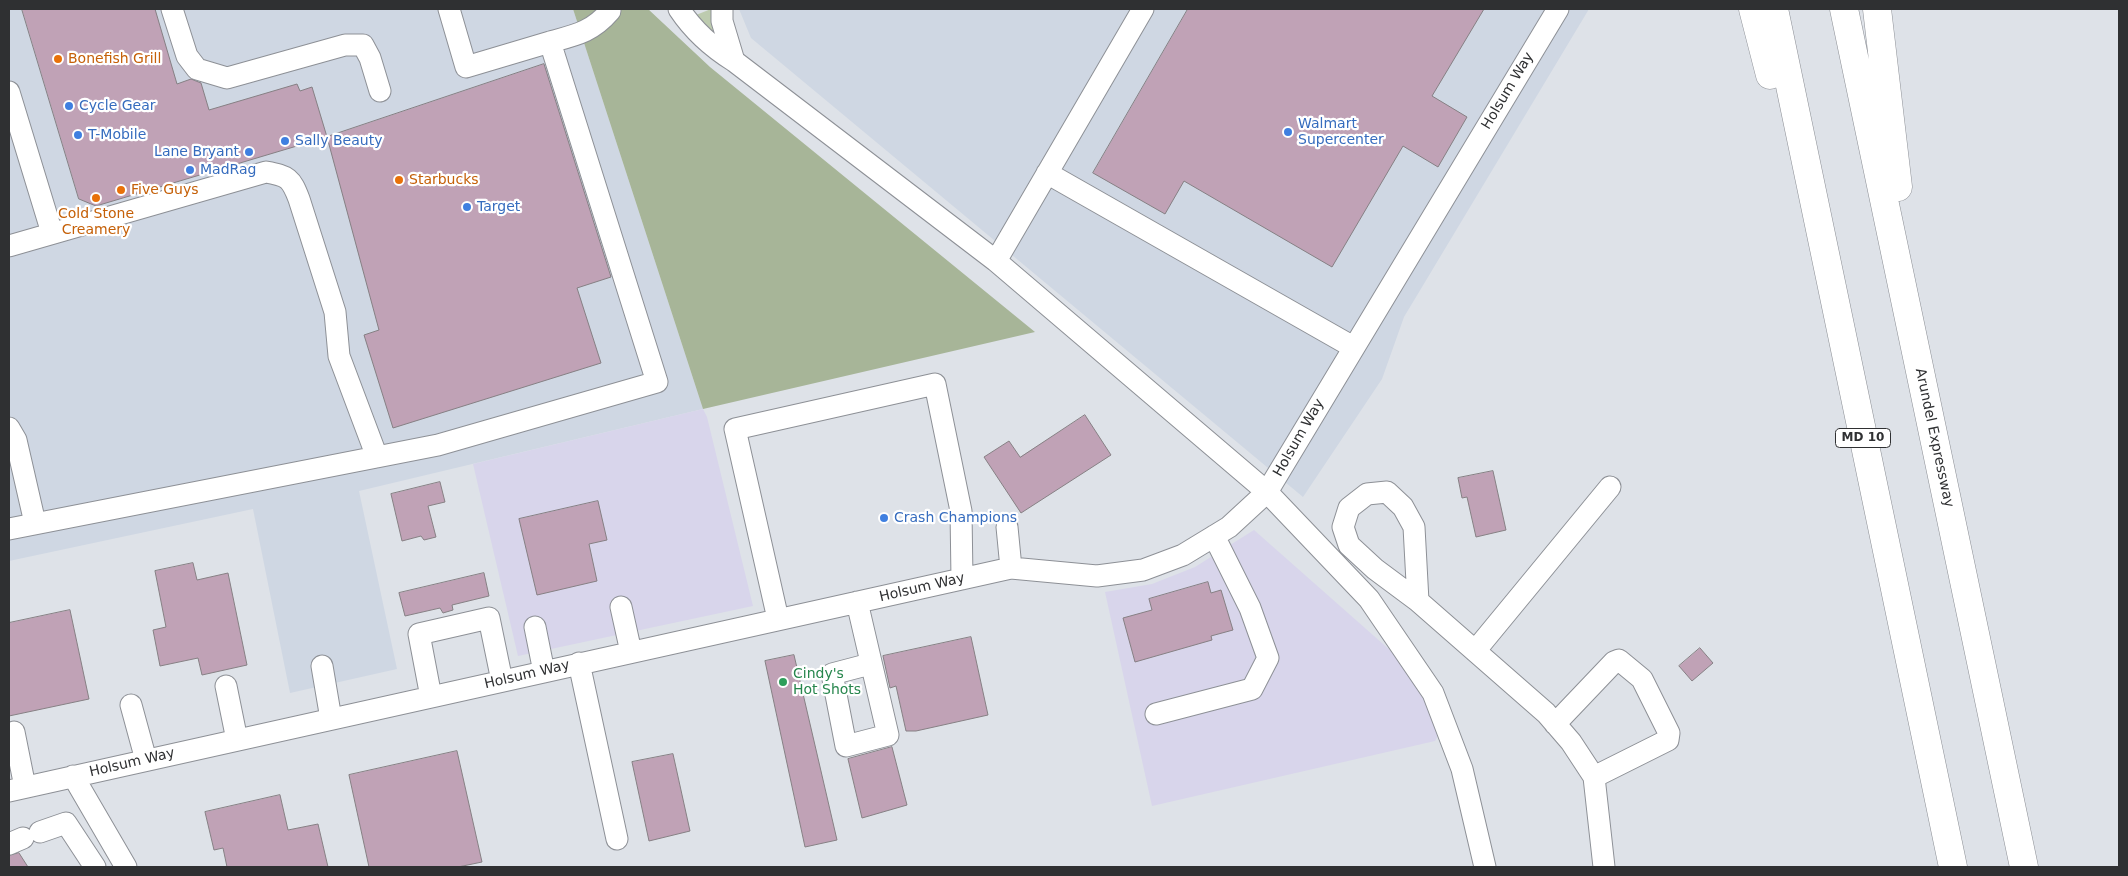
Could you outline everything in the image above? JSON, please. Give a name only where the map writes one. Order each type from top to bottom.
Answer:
[{"type":"highway","points":[[1753,9],[1862,432]]},
{"type":"highway","name":"MD 10","points":[[1774,9],[1953,867]]},
{"type":"highway","name":"Arundel Expressway","points":[[1844,9],[2024,867]]},
{"type":"highway","points":[[1877,9],[1920,372]]},
{"type":"street","points":[[172,9],[187,56],[197,69],[228,78],[345,45],[363,45],[370,58],[380,92]]},
{"type":"street","points":[[449,9],[466,67],[587,31],[612,9]]},
{"type":"street","points":[[680,9],[686,19],[716,50],[734,60],[996,261],[1267,492],[1369,599],[1433,692],[1462,769],[1485,867]]},
{"type":"street","points":[[722,9],[722,21],[734,60]]},
{"type":"street","points":[[996,261],[1143,9]]},
{"type":"street","name":"Holsum Way","points":[[17,789],[1012,568],[1096,576],[1143,570],[1183,555],[1229,527],[1267,492],[1558,9]]},
{"type":"street","points":[[9,529],[35,522],[438,445],[657,382],[550,42]]},
{"type":"street","points":[[9,92],[52,233]]},
{"type":"street","points":[[9,246],[266,172],[281,174],[292,182],[335,312],[339,356],[377,457]]},
{"type":"street","points":[[1047,173],[1353,347]]},
{"type":"street","points":[[778,619],[735,429],[935,384],[961,511],[962,579]]},
{"type":"street","points":[[9,428],[16,440],[35,522]]},
{"type":"street","points":[[1475,651],[1610,487]]},
{"type":"street","points":[[1418,601],[1414,527],[1403,507],[1387,492],[1367,494],[1349,508],[1343,527],[1349,545],[1376,569],[1418,601],[1546,713],[1556,724],[1594,777],[1604,867]]},
{"type":"street","points":[[1007,527],[1012,568]]},
{"type":"street","points":[[1156,714],[1252,689],[1268,658],[1250,608],[1214,536]]},
{"type":"street","points":[[857,602],[870,664]]},
{"type":"street","points":[[621,607],[631,652]]},
{"type":"street","points":[[432,697],[419,634],[489,618],[502,681]]},
{"type":"street","points":[[535,627],[544,672]]},
{"type":"street","points":[[1556,724],[1614,662],[1619,660],[1642,679],[1669,733],[1668,740],[1594,777]]},
{"type":"street","points":[[579,663],[617,840]]},
{"type":"street","points":[[322,666],[331,719]]},
{"type":"street","points":[[226,686],[237,740]]},
{"type":"street","points":[[131,705],[146,760]]},
{"type":"street","points":[[14,732],[17,789]]},
{"type":"street","points":[[73,776],[126,867]]},
{"type":"street","points":[[24,838],[66,823],[95,867]]},
{"type":"shaded area","points":[[9,9],[573,9],[703,409],[359,491],[397,669],[290,693],[253,509],[9,561]]},
{"type":"shaded area","points":[[739,9],[1589,9],[1404,317],[1382,379],[1303,497],[751,38]]},
{"type":"shaded area","points":[[703,409],[707,417],[753,606],[518,656],[473,464]]},
{"type":"shaded area","points":[[1254,530],[1434,689],[1447,720],[1435,741],[1152,806],[1105,592],[1152,584],[1195,567]]},
{"type":"green space","points":[[573,9],[648,9],[710,67],[1035,332],[703,409]]},
{"type":"green space","points":[[711,9],[716,36],[696,15]]},
{"type":"building","points":[[22,9],[155,9],[177,84],[191,79],[201,83],[209,110],[297,84],[300,91],[312,87],[327,137],[96,206],[79,199]]},
{"type":"building","name":"Walmart Supercenter","points":[[1188,9],[1484,9],[1432,96],[1467,117],[1438,167],[1403,146],[1332,267],[1184,181],[1165,214],[1093,173]]},
{"type":"building","name":"Target","points":[[544,64],[611,277],[577,288],[601,363],[393,428],[364,335],[379,330],[327,137]]},
{"type":"building","points":[[1085,415],[1111,455],[1021,513],[984,457],[1009,441],[1020,457]]},
{"type":"building","points":[[1493,471],[1506,530],[1476,537],[1467,497],[1462,498],[1458,478]]},
{"type":"building","points":[[440,482],[445,502],[428,506],[436,537],[424,540],[421,536],[402,541],[391,494]]},
{"type":"building","points":[[598,501],[607,540],[589,544],[597,581],[537,595],[519,519]]},
{"type":"building","points":[[193,563],[197,580],[228,573],[247,665],[202,675],[198,658],[160,666],[153,630],[166,627],[155,571]]},
{"type":"building","points":[[484,573],[489,596],[452,605],[453,610],[443,613],[440,608],[405,616],[399,593]]},
{"type":"building","points":[[1208,582],[1211,593],[1221,590],[1233,630],[1211,636],[1212,640],[1135,662],[1123,618],[1152,610],[1149,599]]},
{"type":"building","points":[[70,610],[89,699],[9,716],[9,623]]},
{"type":"building","points":[[971,637],[988,715],[916,731],[906,731],[896,686],[890,688],[883,656]]},
{"type":"building","points":[[1700,648],[1713,663],[1692,681],[1679,666]]},
{"type":"building","points":[[794,655],[837,840],[805,847],[765,661]]},
{"type":"building","points":[[892,747],[907,805],[862,818],[848,759]]},
{"type":"building","points":[[457,751],[482,862],[458,867],[369,867],[349,775]]},
{"type":"building","points":[[673,754],[690,831],[649,841],[632,762]]},
{"type":"building","points":[[280,795],[288,830],[318,824],[328,867],[227,867],[223,848],[214,850],[205,812]]},
{"type":"building","points":[[19,853],[28,867],[9,867],[9,856]]},
{"type":"place","name":"Bonefish Grill","points":[[58,59]]},
{"type":"place","name":"Cycle Gear","points":[[69,106]]},
{"type":"place","name":"Walmart Supercenter","points":[[1288,132]]},
{"type":"place","name":"T-Mobile","points":[[78,135]]},
{"type":"place","name":"Sally Beauty","points":[[285,141]]},
{"type":"place","name":"Lane Bryant","points":[[249,152]]},
{"type":"place","name":"MadRag","points":[[190,170]]},
{"type":"place","name":"Starbucks","points":[[399,180]]},
{"type":"place","name":"Five Guys","points":[[121,190]]},
{"type":"place","name":"Cold Stone Creamery","points":[[96,198]]},
{"type":"place","name":"Target","points":[[467,207]]},
{"type":"place","name":"Crash Champions","points":[[884,518]]},
{"type":"place","name":"Cindy's Hot Shots","points":[[783,682]]}]
